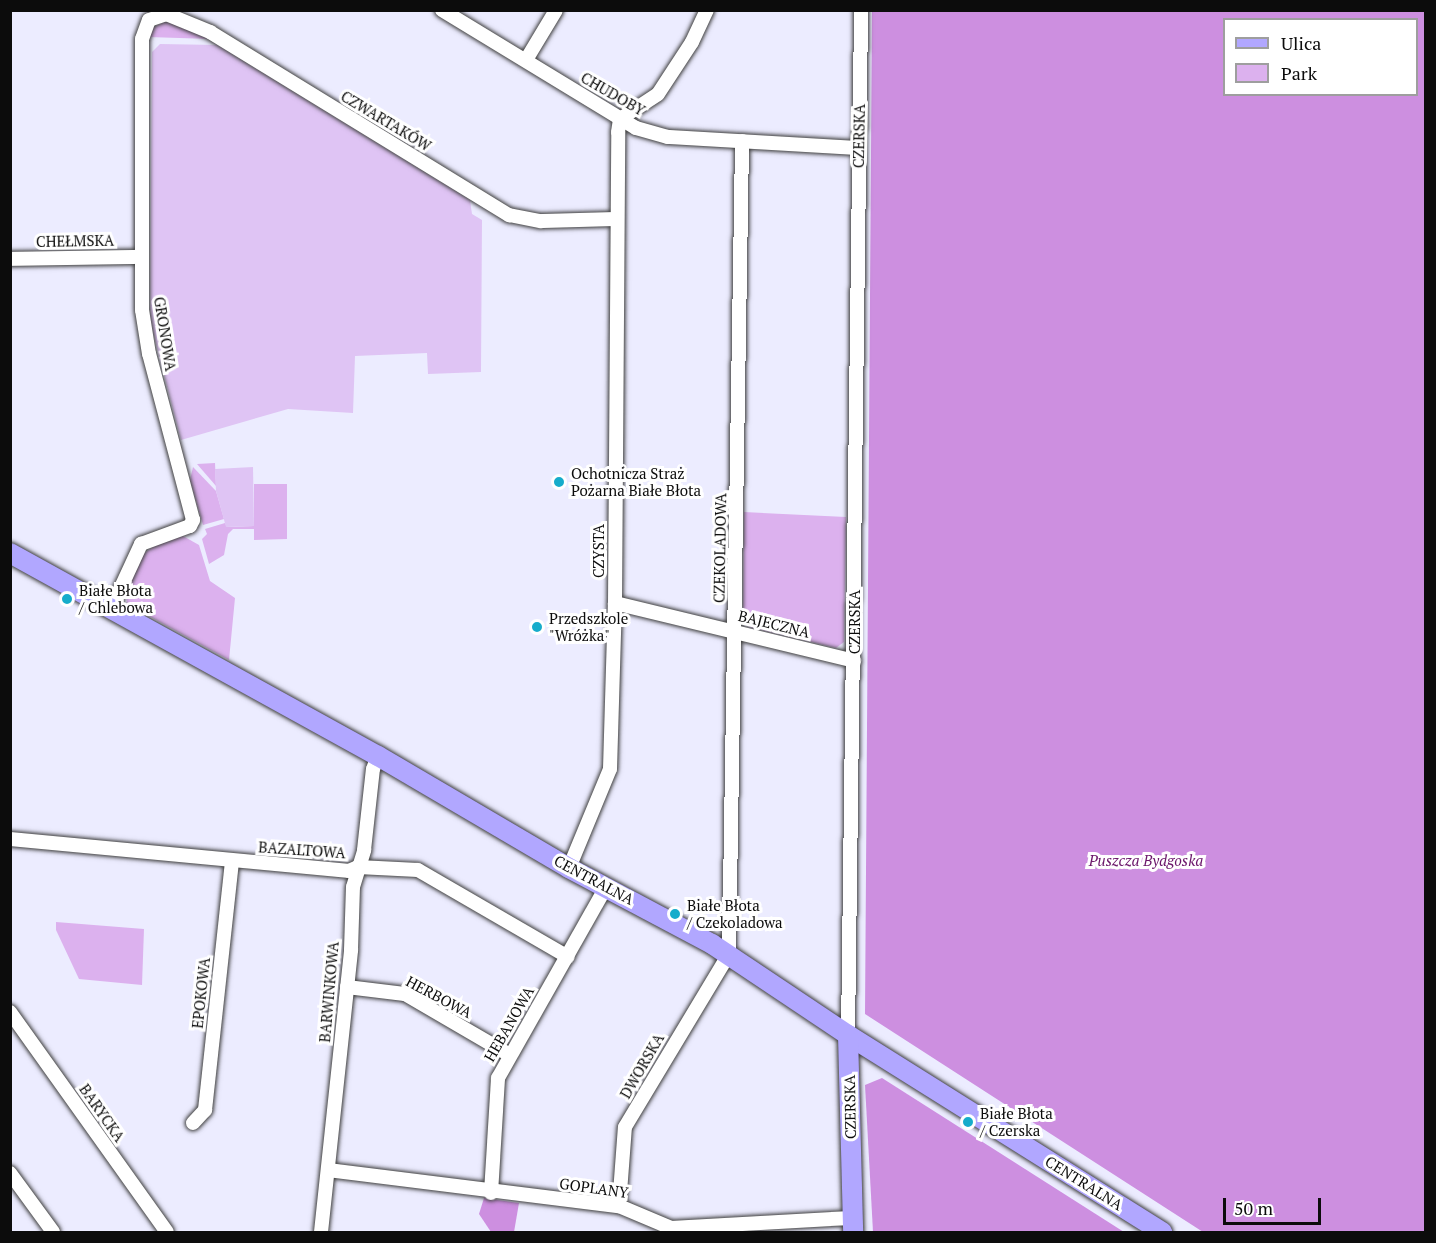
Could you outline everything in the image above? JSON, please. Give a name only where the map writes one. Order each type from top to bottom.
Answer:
[{"type":"street","name":"CHUDOBY","points":[[442,10],[620,119],[668,137],[859,148]]},
{"type":"street","points":[[526,60],[556,10]]},
{"type":"street","points":[[620,119],[642,108],[658,94],[692,42],[707,10]]},
{"type":"street","name":"CZERSKA","points":[[853,1225],[848,1035],[861,10]]},
{"type":"street","name":"CZWARTAKÓW","points":[[149,20],[166,14],[210,32],[509,215],[541,221],[617,219]]},
{"type":"street","name":"GRONOWA","points":[[111,609],[141,544],[190,525],[193,520],[149,354],[142,310],[142,39],[149,20]]},
{"type":"street","name":"CZYSTA","points":[[569,867],[610,769],[615,603],[617,219],[620,119]]},
{"type":"street","name":"CZEKOLADOWA","points":[[729,954],[736,631],[742,141]]},
{"type":"street","name":"CHEŁMSKA","points":[[10,259],[141,257]]},
{"type":"street","name":"CENTRALNA","points":[[10,553],[378,756],[569,867],[729,954],[848,1035],[1162,1233]]},
{"type":"street","name":"BAJECZNA","points":[[615,603],[854,661]]},
{"type":"street","name":"BARWINKOWA","points":[[321,1233],[347,987],[353,887],[364,850],[372,769],[378,756]]},
{"type":"street","name":"BAZALTOWA","points":[[10,839],[147,850],[165,856],[349,871],[358,867],[418,870],[568,957]]},
{"type":"street","name":"EPOKOWA","points":[[193,1123],[205,1110],[232,861]]},
{"type":"street","name":"HEBANOWA","points":[[491,1193],[496,1083],[606,887]]},
{"type":"street","name":"DWORSKA","points":[[619,1206],[625,1127],[729,954]]},
{"type":"street","name":"HERBOWA","points":[[347,987],[405,994],[510,1055]]},
{"type":"street","name":"BARYCKA","points":[[10,1012],[167,1233]]},
{"type":"street","name":"GOPLANY","points":[[328,1170],[491,1193],[619,1206],[655,1227],[853,1225]]},
{"type":"street","points":[[10,1173],[52,1233]]},
{"type":"green space","name":"Puszcza Bydgoska","points":[[872,11],[1425,11],[1425,1232],[1203,1232],[865,1014]]},
{"type":"green space","points":[[169,20],[211,39],[148,37],[154,27]]},
{"type":"green space","points":[[215,463],[216,486],[197,464]]},
{"type":"green space","points":[[193,467],[216,491],[224,519],[203,525],[190,480]]},
{"type":"green space","points":[[254,484],[287,484],[287,539],[254,540],[254,529],[233,529],[228,534],[224,555],[209,564],[202,539],[207,534],[205,529],[225,523],[227,527],[254,526]]},
{"type":"green space","points":[[744,512],[846,517],[844,642],[836,648],[749,627],[743,619]]},
{"type":"green space","points":[[183,536],[199,545],[210,581],[235,598],[229,660],[127,604],[126,594],[142,555],[161,541]]},
{"type":"green space","points":[[56,922],[144,929],[142,985],[79,979],[56,930]]},
{"type":"green space","points":[[882,1078],[1124,1232],[873,1232],[865,1085]]},
{"type":"green space","points":[[484,1198],[519,1203],[514,1232],[491,1232],[479,1214]]},
{"type":"shaded area","points":[[160,44],[217,45],[470,200],[472,214],[482,220],[481,372],[428,374],[427,353],[355,356],[353,413],[288,409],[181,440],[150,321],[152,52]]},
{"type":"shaded area","points":[[253,467],[254,526],[226,527],[216,491],[215,469]]},
{"type":"place","name":"Ochotnicza Straż Pożarna Białe Błota","points":[[559,482]]},
{"type":"place","name":"Białe Błota / Chlebowa","points":[[67,599]]},
{"type":"place","name":"Przedszkole \"Wróżka\"","points":[[537,627]]},
{"type":"place","name":"Białe Błota / Czekoladowa","points":[[675,914]]},
{"type":"place","name":"Białe Błota / Czerska","points":[[968,1122]]}]
